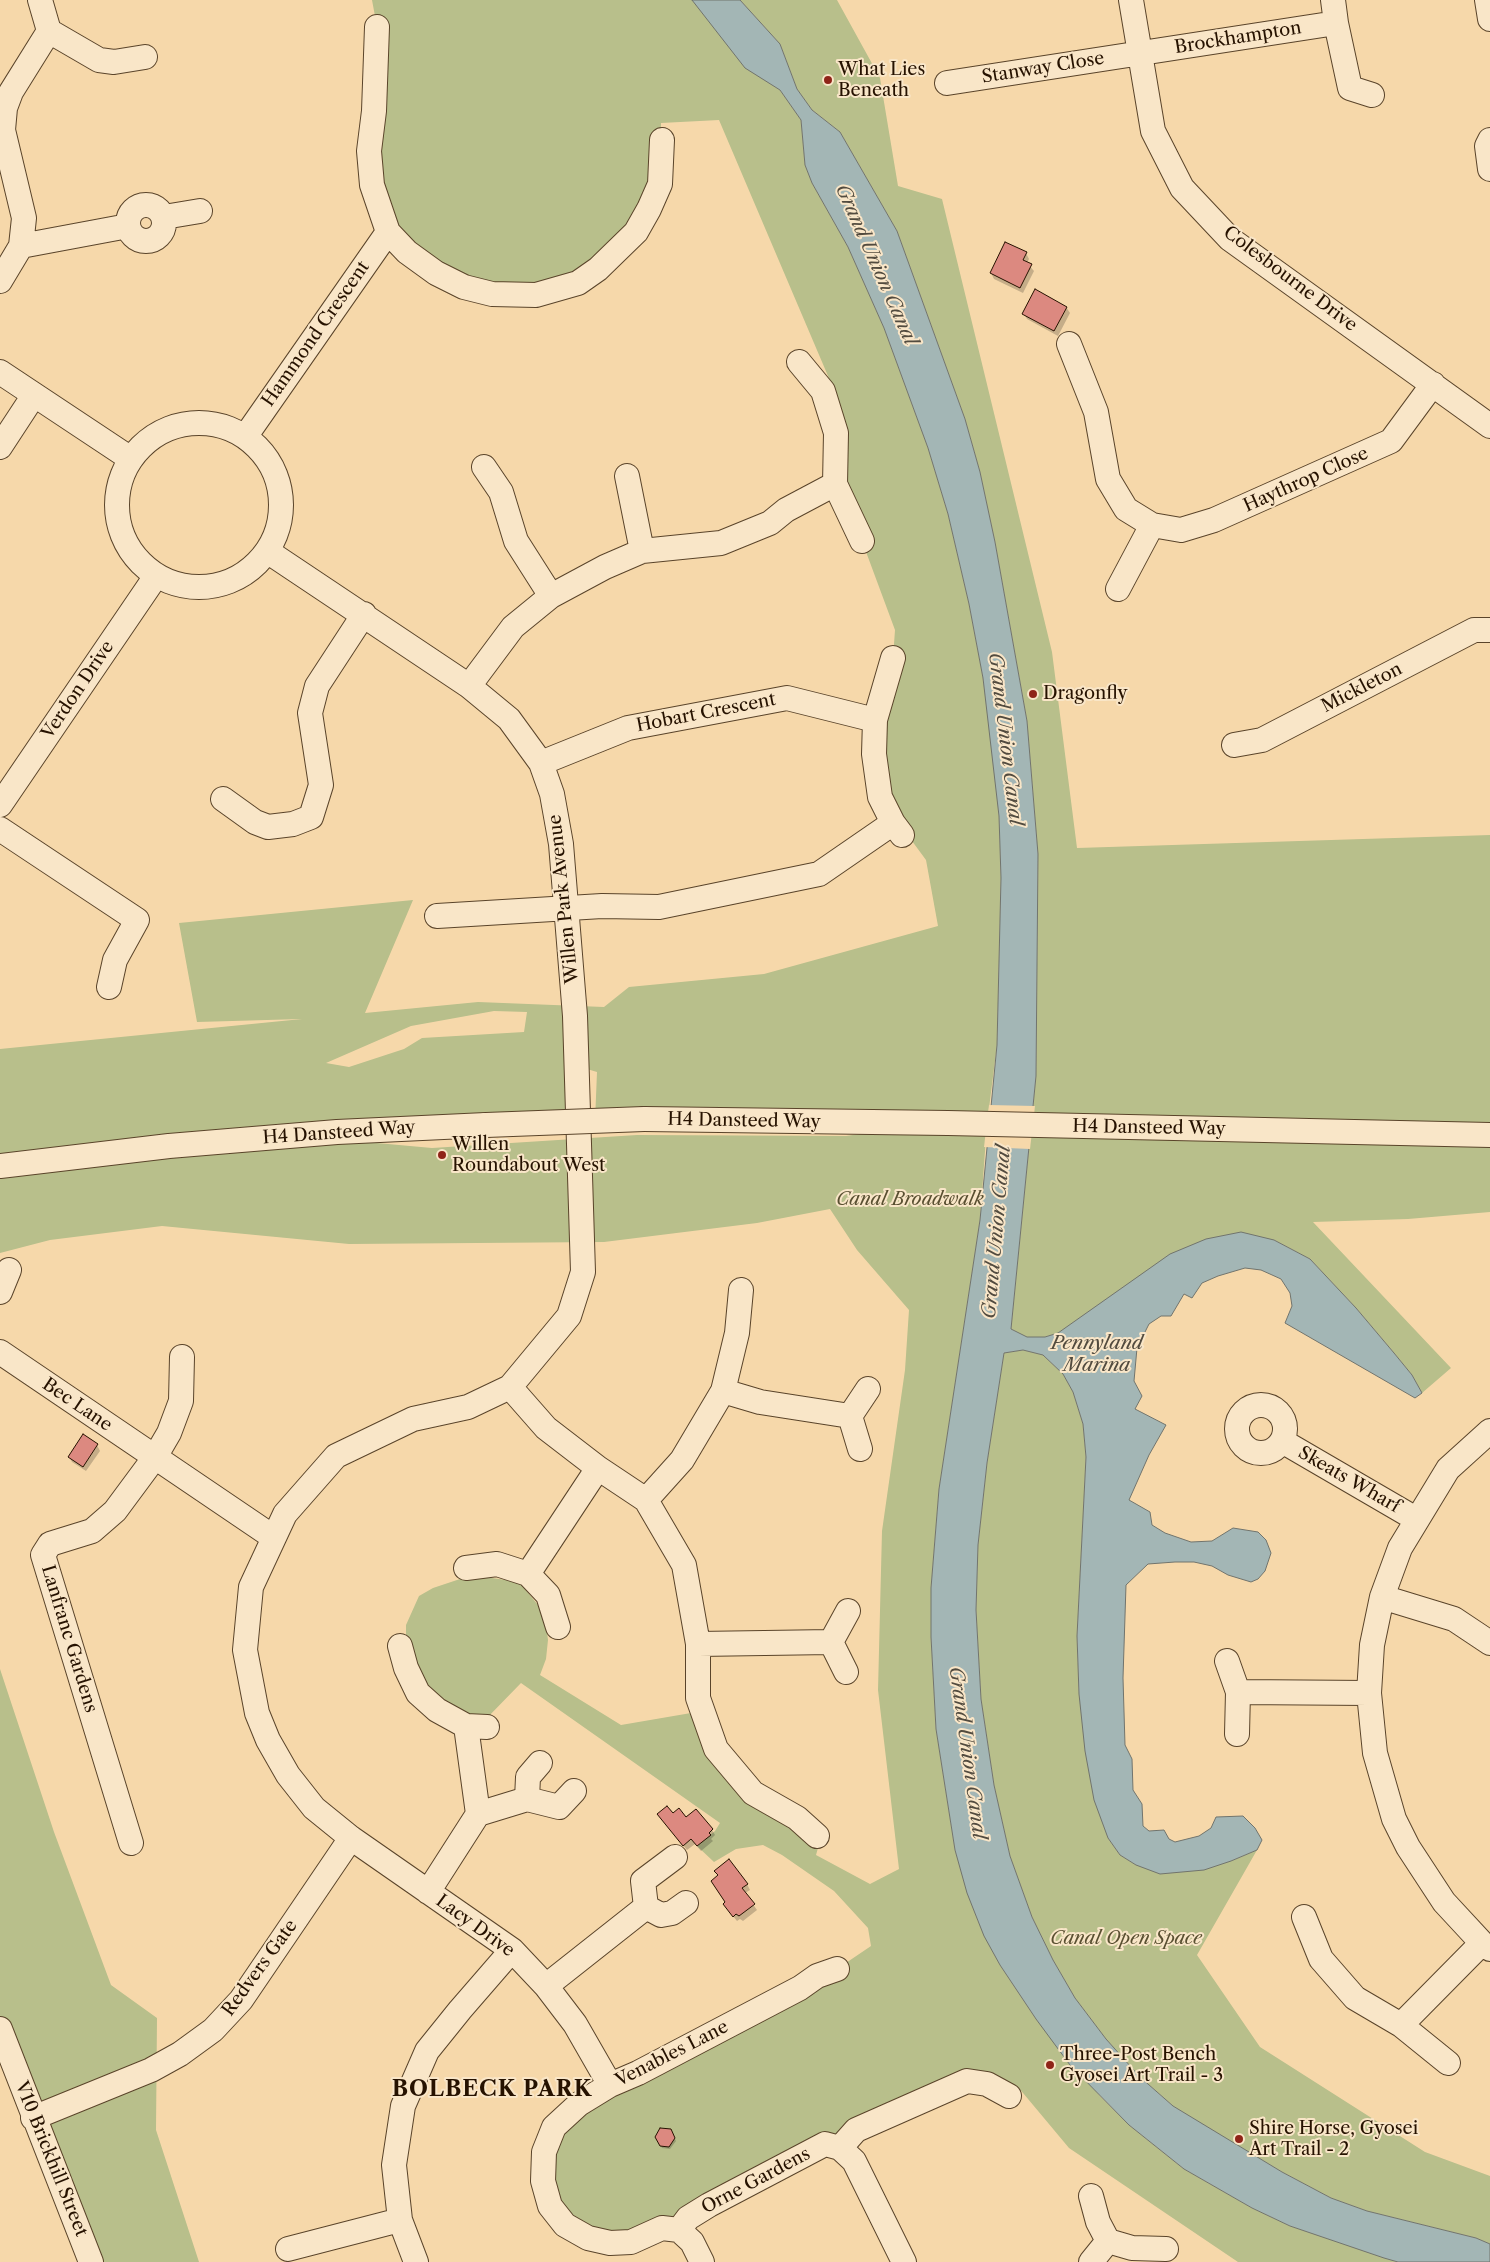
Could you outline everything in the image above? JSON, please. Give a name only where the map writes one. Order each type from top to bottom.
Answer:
[{"type":"street","points":[[40,0],[50,32],[99,60],[114,62],[145,57]]},
{"type":"street","name":"Colesbourne Drive","points":[[1132,0],[1153,131],[1182,188],[1230,239],[1490,426]]},
{"type":"street","points":[[1487,0],[1490,19]]},
{"type":"street","name":"Brockhampton","points":[[1140,53],[1334,11],[1350,88],[1372,96]]},
{"type":"street","points":[[377,26],[374,111],[370,151],[372,185],[388,232],[407,252],[436,274],[464,287],[492,294],[536,295],[578,283],[616,253],[636,232],[660,184],[662,140]]},
{"type":"street","points":[[0,281],[21,246],[24,218],[3,130],[5,108],[11,92],[50,32]]},
{"type":"street","name":"Stanway Close","points":[[947,84],[1140,53]]},
{"type":"street","points":[[1490,140],[1487,146],[1490,169]]},
{"type":"street","points":[[21,246],[128,226],[133,236],[144,241],[150,241],[160,235],[163,230],[164,218],[200,211]]},
{"type":"street","name":"Hammond Crescent","points":[[245,436],[388,232]]},
{"type":"street","name":"Haythrop Close","points":[[1069,344],[1096,412],[1108,479],[1126,510],[1152,526],[1181,530],[1214,520],[1391,441],[1433,384]]},
{"type":"street","points":[[799,362],[823,391],[836,433],[835,484],[862,541]]},
{"type":"street","points":[[0,372],[131,459]]},
{"type":"street","points":[[0,447],[34,395]]},
{"type":"street","points":[[201,423],[217,425],[245,436],[267,458],[280,486],[282,504],[280,521],[274,540],[260,562],[247,573],[232,581],[216,586],[199,588],[182,586],[156,576],[143,566],[127,545],[118,521],[120,482],[131,459],[153,437],[168,429],[184,424],[201,423]]},
{"type":"street","points":[[484,467],[501,492],[516,541],[551,596]]},
{"type":"street","points":[[627,476],[642,551]]},
{"type":"street","points":[[469,686],[512,628],[551,596],[605,567],[642,551],[721,543],[770,523],[786,510],[835,484]]},
{"type":"street","points":[[1118,589],[1152,526]]},
{"type":"street","name":"Willen Park Avenue","points":[[267,551],[364,614],[469,686],[508,719],[541,764],[552,794],[561,844],[575,1016],[583,1272],[569,1316],[510,1388]]},
{"type":"street","name":"Verdon Drive","points":[[0,804],[156,576]]},
{"type":"street","points":[[223,799],[255,822],[268,827],[293,824],[311,817],[320,786],[310,713],[317,686],[364,614]]},
{"type":"street","name":"Mickleton","points":[[1234,745],[1262,740],[1474,630],[1490,630]]},
{"type":"street","points":[[437,916],[602,906],[659,907],[819,874],[898,829],[880,797],[874,754],[876,720],[894,658]]},
{"type":"street","name":"Hobart Crescent","points":[[541,764],[628,728],[787,698],[876,720]]},
{"type":"street","points":[[0,829],[137,920],[116,960],[109,988]]},
{"type":"street","name":"H4 Dansteed Way","points":[[0,1166],[169,1146],[337,1132],[644,1119],[939,1123],[1490,1135]]},
{"type":"street","points":[[0,1292],[9,1270]]},
{"type":"street","points":[[646,1500],[682,1460],[723,1391],[737,1333],[741,1290]]},
{"type":"street","name":"Bec Lane","points":[[0,1352],[273,1537]]},
{"type":"street","points":[[155,1457],[169,1433],[181,1401],[182,1357]]},
{"type":"street","points":[[510,1388],[546,1428],[598,1468],[646,1500],[684,1565],[698,1644],[698,1698],[716,1749],[753,1793],[797,1818],[817,1836]]},
{"type":"street","name":"Lacy Drive","points":[[510,1388],[468,1407],[413,1418],[336,1456],[285,1514],[273,1537],[251,1587],[245,1650],[257,1713],[268,1740],[288,1775],[314,1808],[351,1838],[512,1950],[546,1986],[575,2024],[610,2085]]},
{"type":"street","points":[[850,1416],[868,1389]]},
{"type":"street","points":[[723,1391],[760,1402],[850,1416]]},
{"type":"street","points":[[850,1416],[860,1449]]},
{"type":"street","points":[[1401,2025],[1486,1946],[1444,1902],[1408,1848],[1394,1819],[1375,1753],[1369,1693],[1372,1645],[1382,1597],[1400,1548],[1448,1469],[1490,1431]]},
{"type":"street","name":"Skeats Wharf","points":[[1282,1441],[1416,1519]]},
{"type":"street","name":"Lanfranc Gardens","points":[[131,1843],[43,1555],[50,1544],[92,1531],[115,1511],[155,1457]]},
{"type":"street","points":[[528,1574],[598,1468]]},
{"type":"street","points":[[466,1568],[497,1564],[528,1574],[548,1595],[558,1627]]},
{"type":"street","points":[[1382,1597],[1454,1619],[1490,1643]]},
{"type":"street","points":[[830,1642],[848,1611]]},
{"type":"street","points":[[698,1644],[830,1642]]},
{"type":"street","points":[[830,1642],[846,1672]]},
{"type":"street","points":[[400,1646],[406,1668],[418,1693],[437,1710],[477,1727],[478,1814],[428,1892]]},
{"type":"street","points":[[1227,1661],[1238,1692],[1237,1734]]},
{"type":"street","points":[[1238,1692],[1369,1693]]},
{"type":"street","points":[[527,1799],[528,1777],[540,1763]]},
{"type":"street","points":[[478,1814],[527,1799],[559,1807],[574,1791]]},
{"type":"street","name":"Redvers Gate","points":[[33,2118],[151,2070],[180,2054],[213,2030],[241,2000],[351,1838]]},
{"type":"street","points":[[646,1906],[643,1881],[675,1857]]},
{"type":"street","points":[[646,1906],[661,1915],[672,1913],[686,1904]]},
{"type":"street","points":[[546,1986],[646,1906]]},
{"type":"street","points":[[1304,1917],[1321,1959],[1355,1998],[1401,2025],[1448,2063]]},
{"type":"street","points":[[416,2262],[400,2220],[394,2165],[403,2106],[427,2052],[460,2010],[512,1950]]},
{"type":"street","name":"Venables Lane","points":[[679,2230],[662,2228],[631,2242],[610,2244],[588,2238],[565,2225],[550,2206],[543,2181],[544,2152],[554,2127],[579,2104],[610,2085],[638,2073],[800,1988],[817,1976],[837,1969]]},
{"type":"street","name":"V10 Brickhill Street","points":[[0,2029],[33,2118],[91,2262]]},
{"type":"street","points":[[904,2262],[854,2161],[840,2148],[856,2130],[967,2082],[987,2084],[1010,2096]]},
{"type":"street","name":"Orne Gardens","points":[[679,2230],[688,2218],[709,2205],[825,2144],[840,2148]]},
{"type":"street","points":[[1090,2196],[1098,2222],[1108,2241],[1132,2248],[1166,2249]]},
{"type":"street","points":[[288,2249],[400,2220]]},
{"type":"street","points":[[679,2230],[692,2242],[702,2262]]},
{"type":"street","points":[[1091,2262],[1108,2241]]},
{"type":"green space","name":"Canal Broadwalk","points":[[372,0],[692,0],[769,82],[780,90],[801,120],[805,164],[812,183],[848,247],[884,328],[928,448],[948,514],[969,604],[983,678],[995,765],[1001,878],[997,1045],[987,1124],[980,1220],[939,1489],[931,1588],[931,1637],[936,1729],[955,1850],[978,1921],[1000,1965],[1036,2019],[1100,2096],[1129,2125],[1184,2169],[1252,2208],[1290,2226],[1398,2262],[1238,2262],[1069,2148],[1018,2087],[1009,2096],[987,2084],[709,2205],[610,2243],[550,2206],[554,2127],[837,1969],[871,1946],[868,1928],[834,1891],[782,1855],[763,1845],[736,1849],[714,1862],[697,1846],[715,1831],[720,1823],[521,1683],[486,1719],[439,1706],[406,1650],[406,1625],[419,1596],[433,1588],[463,1578],[478,1576],[521,1584],[538,1605],[546,1624],[548,1640],[546,1659],[540,1675],[621,1725],[691,1713],[818,1848],[816,1855],[870,1884],[899,1869],[878,1690],[882,1531],[905,1370],[909,1310],[857,1250],[830,1209],[757,1223],[604,1242],[349,1244],[162,1226],[50,1240],[0,1253],[0,1175],[160,1157],[366,1142],[432,1148],[637,1135],[846,1136],[934,1123],[595,1121],[597,1072],[577,1066],[577,1122],[0,1166],[0,1049],[302,1019],[197,1022],[179,923],[413,900],[365,1013],[478,1002],[604,1007],[629,987],[764,974],[938,926],[926,860],[912,841],[903,836],[874,754],[893,658],[895,630],[862,541],[835,484],[831,383],[719,120],[661,123],[660,184],[598,269],[492,294],[407,252],[372,185],[377,27]],"holes":[[[494,1011],[527,1012],[524,1032],[422,1038],[404,1049],[349,1067],[326,1063],[411,1026]]]},
{"type":"green space","points":[[740,0],[837,0],[880,78],[898,186],[942,199],[1052,652],[1077,848],[1490,835],[1490,1212],[1408,1219],[1313,1222],[1451,1368],[1422,1393],[1412,1375],[1394,1353],[1356,1308],[1310,1259],[1274,1240],[1082,1317],[1058,1333],[1045,1337],[1026,1337],[1011,1329],[1036,1076],[1038,855],[1027,721],[995,542],[980,472],[965,419],[897,231],[840,132],[812,110],[797,89],[780,44]]},
{"type":"green space","name":"Canal Open Space","points":[[1023,1350],[1043,1355],[1063,1374],[1073,1392],[1083,1424],[1086,1457],[1077,1636],[1079,1694],[1108,1838],[1120,1855],[1136,1865],[1231,1861],[1257,1850],[1197,1955],[1260,2047],[1425,2152],[1490,2176],[1490,2244],[1476,2238],[1367,2211],[1331,2198],[1282,2172],[1173,2106],[1140,2077],[1106,2039],[1075,1998],[1053,1960],[1032,1917],[1010,1856],[994,1785],[981,1699],[976,1610],[978,1545],[987,1463],[1004,1353]]},
{"type":"green space","points":[[0,1669],[54,1832],[111,1985],[157,2018],[156,2130],[199,2262],[91,2262],[0,2029]]},
{"type":"water","points":[[692,0],[740,0],[780,44],[797,89],[812,110],[840,132],[897,231],[965,419],[980,472],[995,542],[1027,721],[1038,854],[1036,1076],[1011,1329],[1027,1337],[1045,1337],[1058,1333],[1170,1254],[1206,1239],[1241,1232],[1274,1240],[1310,1259],[1356,1308],[1394,1353],[1412,1375],[1422,1393],[1415,1398],[1285,1323],[1292,1306],[1290,1293],[1281,1279],[1261,1270],[1245,1268],[1202,1283],[1192,1298],[1184,1294],[1171,1316],[1161,1316],[1149,1324],[1137,1348],[1134,1381],[1142,1396],[1135,1409],[1166,1425],[1149,1455],[1129,1500],[1150,1512],[1152,1525],[1165,1533],[1191,1542],[1212,1541],[1233,1528],[1258,1532],[1266,1540],[1271,1553],[1265,1571],[1258,1579],[1251,1582],[1228,1575],[1212,1566],[1194,1562],[1175,1562],[1148,1564],[1126,1585],[1123,1678],[1125,1745],[1132,1759],[1133,1790],[1142,1804],[1143,1826],[1149,1831],[1164,1830],[1169,1839],[1175,1842],[1199,1836],[1211,1828],[1216,1817],[1243,1816],[1255,1828],[1262,1840],[1257,1850],[1204,1870],[1160,1874],[1136,1865],[1120,1855],[1108,1838],[1094,1800],[1085,1751],[1079,1694],[1077,1636],[1086,1457],[1083,1424],[1073,1392],[1063,1374],[1043,1355],[1023,1350],[1004,1353],[987,1463],[978,1545],[976,1610],[981,1699],[994,1785],[1010,1856],[1032,1917],[1053,1960],[1075,1998],[1106,2039],[1140,2077],[1173,2106],[1282,2172],[1331,2198],[1367,2211],[1476,2238],[1490,2244],[1490,2262],[1398,2262],[1384,2258],[1290,2226],[1252,2208],[1184,2169],[1129,2125],[1070,2065],[1000,1965],[984,1936],[967,1893],[955,1850],[936,1729],[931,1637],[931,1588],[939,1489],[980,1220],[997,1045],[1001,878],[999,816],[983,678],[969,604],[948,514],[928,448],[884,328],[848,247],[812,183],[805,165],[801,120],[780,90],[745,68]]},
{"type":"pier","points":[[989,1105],[1035,1106],[1030,1149],[984,1147]]},
{"type":"building","points":[[1005,242],[1027,252],[1023,260],[1032,264],[1020,288],[990,273]]},
{"type":"building","points":[[1035,289],[1067,307],[1054,331],[1022,314]]},
{"type":"building","points":[[83,1434],[98,1444],[83,1467],[68,1457]]},
{"type":"building","points":[[667,1806],[673,1813],[679,1808],[686,1817],[696,1809],[713,1829],[709,1833],[711,1835],[697,1846],[691,1839],[683,1846],[657,1814]]},
{"type":"building","points":[[729,1859],[748,1884],[742,1888],[755,1904],[739,1916],[736,1914],[733,1917],[723,1904],[725,1902],[711,1881],[718,1875],[714,1871]]},
{"type":"building","points":[[660,2128],[671,2129],[675,2138],[669,2147],[660,2146],[655,2137]]},
{"type":"place","name":"What Lies Beneath","points":[[828,80]]},
{"type":"place","name":"Dragonfly","points":[[1033,694]]},
{"type":"place","name":"Willen Roundabout West","points":[[442,1155]]},
{"type":"place","name":"Three-Post Bench Gyosei Art Trail - 3","points":[[1050,2065]]},
{"type":"place","name":"Shire Horse, Gyosei Art Trail - 2","points":[[1239,2139]]},
{"type":"district","name":"BOLBECK PARK","points":[[492,2090]]},
{"type":"water label","name":"Grand Union Canal","points":[[876,265]]},
{"type":"water label","name":"Grand Union Canal","points":[[1005,739]]},
{"type":"water label","name":"Grand Union Canal","points":[[997,1232]]},
{"type":"water label","name":"Pennyland Marina","points":[[1097,1355]]},
{"type":"water label","name":"Grand Union Canal","points":[[967,1753]]}]
